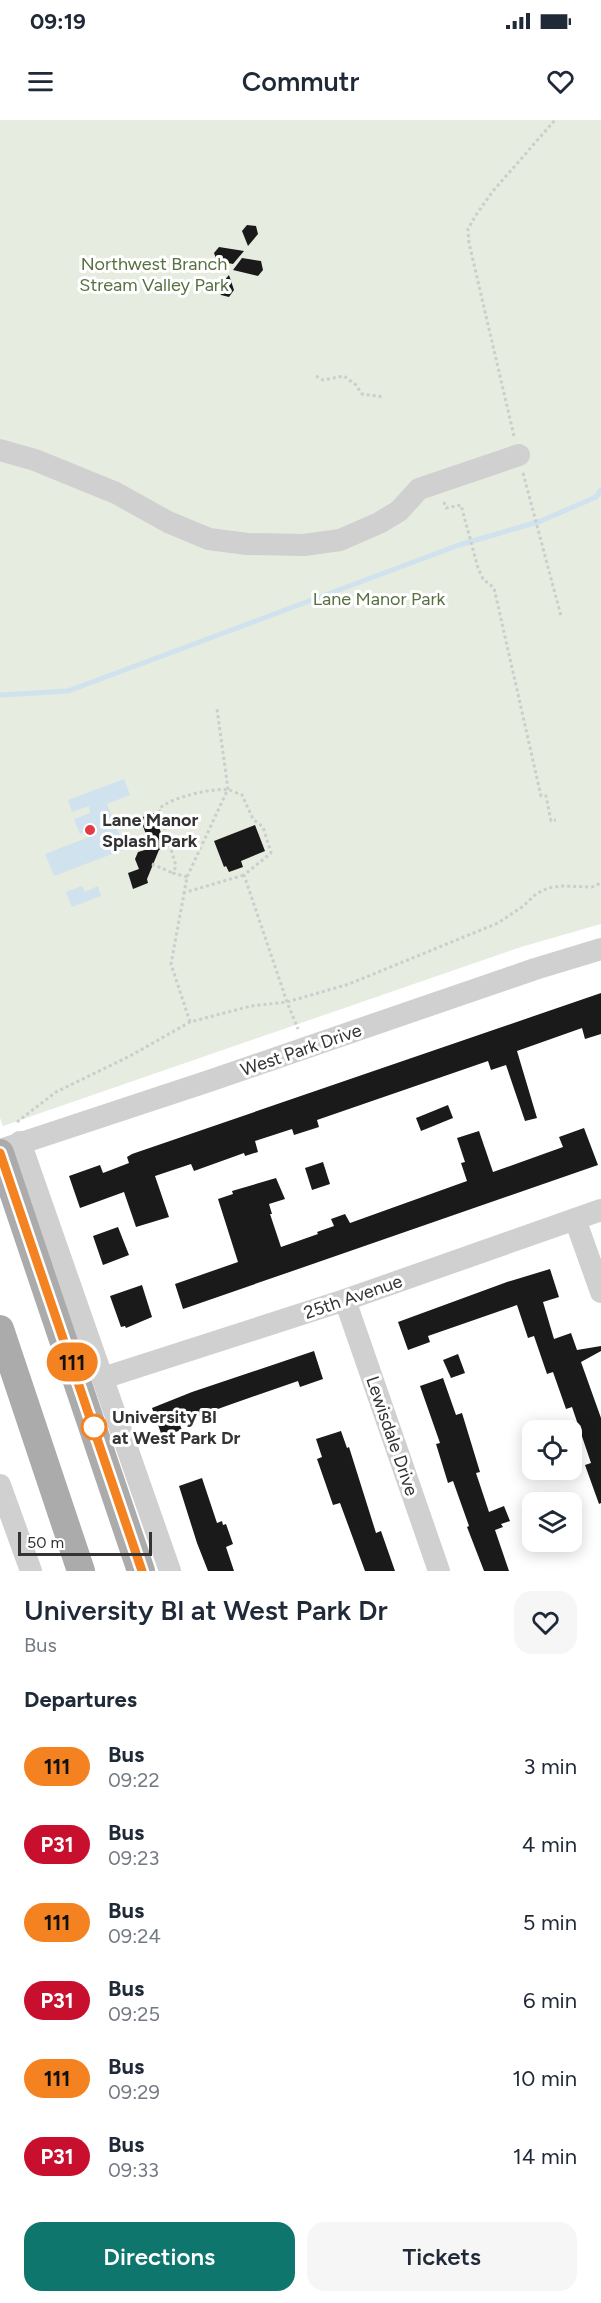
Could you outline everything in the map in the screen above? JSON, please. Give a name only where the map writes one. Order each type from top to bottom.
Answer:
[{"type":"main road","points":[[9,1142],[141,1571]]},
{"type":"main road","points":[[0,1329],[81,1571]]},
{"type":"street","points":[[0,450],[35,460],[116,493],[168,522],[209,539],[247,544],[304,545],[340,540],[379,524],[399,511],[419,489],[518,449]]},
{"type":"street","name":"West Park Drive","points":[[9,1142],[306,1048],[535,969],[601,950]]},
{"type":"street","points":[[9,1142],[103,1377],[170,1571]]},
{"type":"street","name":"25th Avenue","points":[[103,1377],[345,1300],[601,1210]]},
{"type":"street","points":[[575,1219],[601,1292]]},
{"type":"street","name":"Lewisdale Drive","points":[[345,1300],[439,1571]]},
{"type":"street","points":[[0,1485],[31,1571]]},
{"type":"path","points":[[518,449],[469,243],[468,229],[493,191],[555,120]]},
{"type":"path","points":[[316,376],[322,380],[344,376],[356,385],[362,394],[384,397]]},
{"type":"path","points":[[526,485],[561,616]]},
{"type":"path","points":[[461,505],[478,568],[483,579],[494,588],[541,796],[546,796],[551,821],[556,820]]},
{"type":"path","points":[[190,1022],[171,964],[187,877],[228,789],[217,709]]},
{"type":"path","points":[[173,873],[176,866],[159,809],[163,805],[188,795],[228,789],[242,795],[253,819],[263,827],[271,853],[244,875],[183,893]]},
{"type":"path","points":[[153,864],[187,877]]},
{"type":"path","points":[[244,875],[287,1002],[306,1048]]},
{"type":"path","points":[[9,1142],[56,1092],[130,1056],[190,1022],[251,1006],[287,1002],[349,984],[498,923],[522,907],[536,894],[548,888],[592,887],[601,883]]},
{"type":"green space","points":[[0,120],[601,120],[601,924],[521,947],[3,1126],[0,1118]]},
{"type":"water","points":[[124,779],[130,795],[107,804],[125,849],[54,876],[45,854],[97,834],[94,828],[80,834],[74,819],[90,813],[89,806],[72,812],[68,800]]},
{"type":"water","points":[[82,886],[85,892],[98,886],[101,896],[72,907],[66,892]]},
{"type":"building","points":[[247,225],[256,226],[258,234],[248,246],[242,231]]},
{"type":"building","points":[[219,247],[244,251],[233,264],[217,261],[214,253]]},
{"type":"building","points":[[242,258],[261,261],[263,270],[258,276],[233,270]]},
{"type":"building","points":[[229,275],[234,290],[229,297],[221,295],[218,288]]},
{"type":"building","points":[[154,813],[166,847],[159,850],[147,879],[148,883],[133,889],[128,873],[139,869],[135,859],[138,852],[148,849],[144,838],[147,837],[140,818]]},
{"type":"building","points":[[255,825],[265,851],[241,861],[243,867],[229,872],[226,866],[224,867],[214,841]]},
{"type":"building","points":[[601,993],[601,1034],[585,1039],[582,1028],[517,1051],[537,1118],[525,1121],[506,1065],[491,1070],[488,1061],[317,1120],[319,1127],[294,1135],[292,1129],[255,1141],[258,1152],[245,1156],[244,1153],[194,1171],[191,1164],[155,1176],[169,1217],[136,1227],[124,1192],[80,1208],[69,1176],[100,1165],[103,1173],[129,1163],[127,1157],[132,1154]]},
{"type":"building","points":[[448,1105],[453,1118],[421,1131],[416,1118]]},
{"type":"building","points":[[584,1128],[598,1165],[183,1309],[175,1284],[238,1262],[218,1199],[233,1194],[232,1191],[276,1178],[285,1199],[269,1204],[281,1247],[334,1226],[331,1219],[345,1214],[350,1223],[467,1181],[461,1163],[465,1162],[457,1138],[479,1131],[493,1172],[563,1147],[559,1137]]},
{"type":"building","points":[[323,1162],[330,1184],[312,1190],[305,1168]]},
{"type":"building","points":[[118,1227],[129,1255],[103,1265],[93,1236]]},
{"type":"building","points":[[550,1269],[559,1297],[543,1302],[554,1339],[571,1333],[577,1350],[601,1346],[601,1351],[581,1362],[601,1418],[601,1503],[599,1504],[585,1465],[591,1463],[582,1436],[582,1420],[576,1420],[572,1407],[566,1409],[553,1372],[547,1374],[534,1336],[528,1338],[517,1305],[428,1336],[430,1342],[408,1350],[398,1322],[507,1282]]},
{"type":"building","points":[[142,1285],[152,1317],[126,1328],[121,1327],[110,1296]]},
{"type":"building","points":[[314,1351],[323,1379],[300,1387],[298,1381],[229,1405],[179,1423],[182,1430],[162,1436],[152,1408],[192,1392]]},
{"type":"building","points":[[458,1354],[465,1373],[451,1378],[443,1360]]},
{"type":"building","points":[[443,1378],[456,1415],[462,1413],[480,1472],[476,1473],[489,1512],[504,1506],[510,1521],[501,1524],[503,1527],[495,1530],[509,1571],[484,1571],[453,1481],[448,1483],[436,1444],[440,1443],[420,1386]]},
{"type":"building","points":[[341,1431],[347,1448],[349,1447],[376,1533],[381,1531],[395,1571],[365,1571],[340,1503],[333,1505],[317,1459],[322,1457],[316,1439]]},
{"type":"building","points":[[202,1478],[217,1523],[222,1521],[223,1525],[226,1524],[233,1544],[226,1547],[234,1571],[208,1571],[197,1543],[179,1486]]},
{"type":"waterway","points":[[0,695],[68,691],[459,545],[541,521],[596,497],[601,490]]},
{"type":"bus line","name":"111","points":[[0,1153],[142,1571]]},
{"type":"place","name":"Lane Manor Splash Park","points":[[90,830]]},
{"type":"place","name":"University Bl at West Park Dr","points":[[94,1427]]},
{"type":"park label","name":"Northwest Branch Stream Valley Park","points":[[154,274]]},
{"type":"park label","name":"Lane Manor Park","points":[[379,599]]}]
